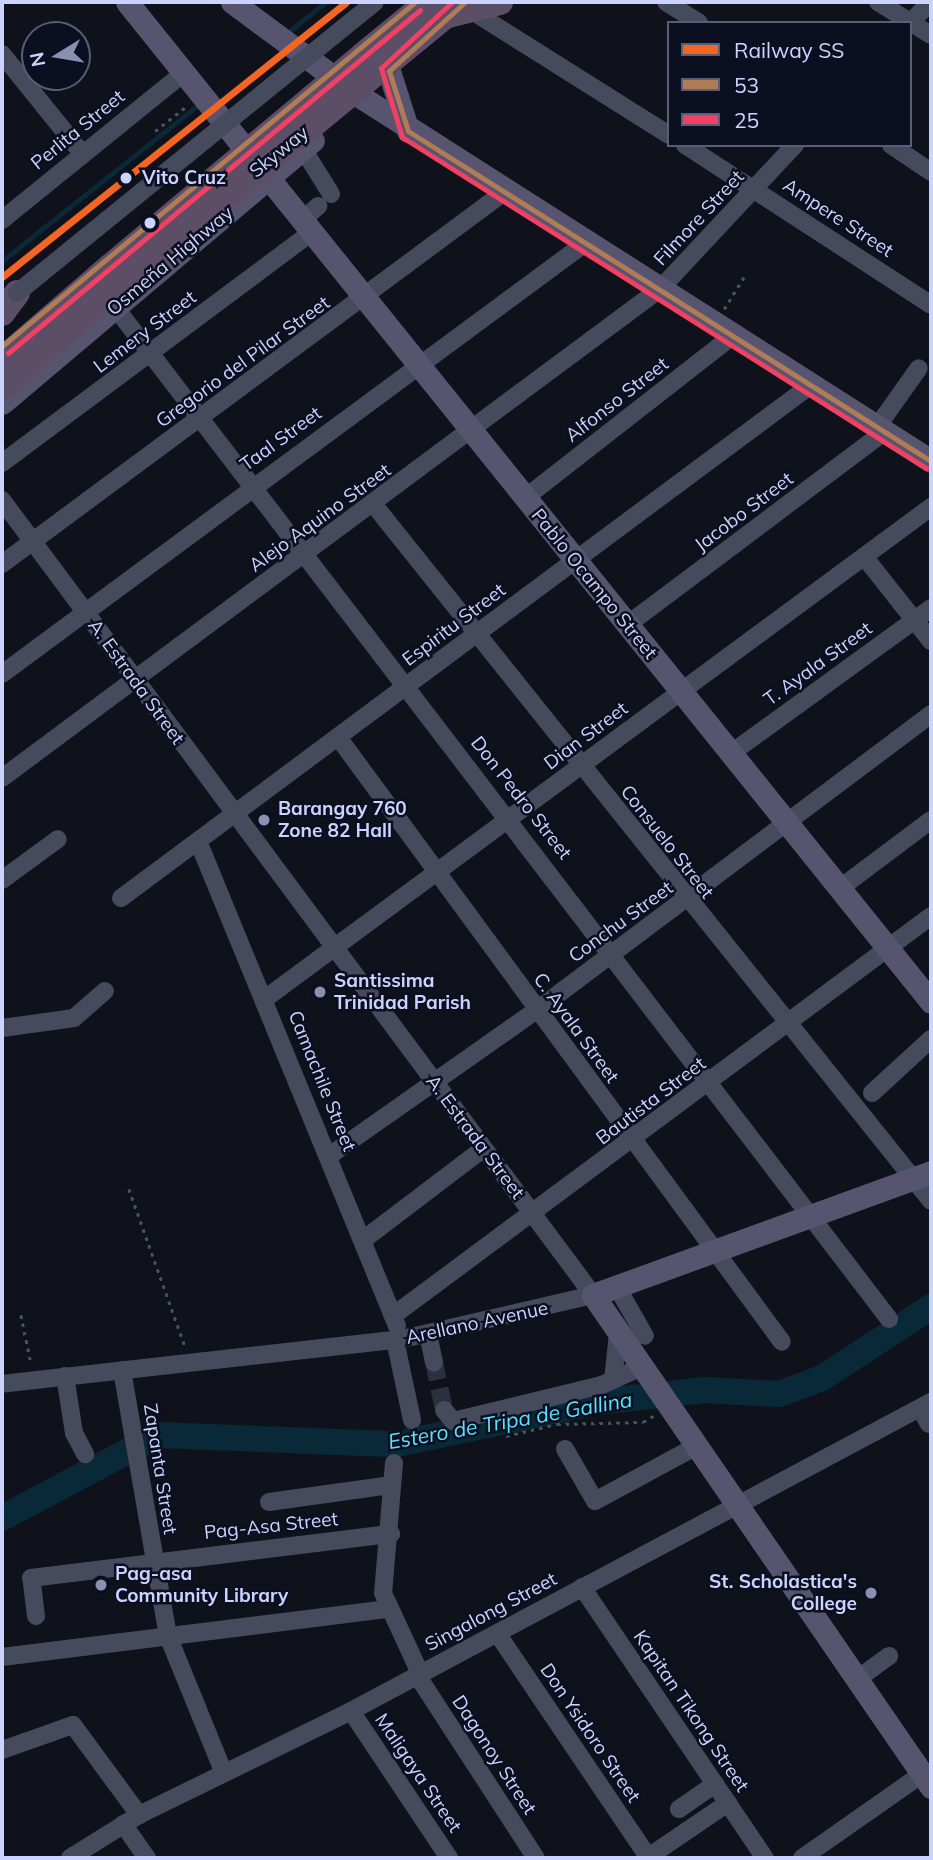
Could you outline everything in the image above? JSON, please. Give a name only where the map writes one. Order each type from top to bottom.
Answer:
[{"type":"highway","points":[[457,5],[500,2]]},
{"type":"highway","name":"Skyway","points":[[2,360],[457,5]]},
{"type":"highway","name":"Skyway","points":[[2,385],[457,5]]},
{"type":"main road","name":"Pablo Ocampo Street","points":[[127,2],[254,163],[315,213],[365,299],[931,1002]]},
{"type":"main road","points":[[232,2],[408,131],[588,241],[931,461]]},
{"type":"main road","name":"Osmeña Highway","points":[[2,346],[254,163],[303,149],[344,85],[415,2]]},
{"type":"main road","name":"Osmeña Highway","points":[[2,385],[344,85],[389,71],[457,5]]},
{"type":"main road","points":[[389,71],[408,131]]},
{"type":"main road","name":"Osmeña Highway","points":[[2,403],[115,307],[254,163]]},
{"type":"main road","name":"Arellano Avenue","points":[[593,1295],[817,1218],[923,1176]]},
{"type":"main road","name":"A. Estrada Street","points":[[593,1295],[737,1509],[927,1780]]},
{"type":"street","points":[[9,303],[375,2]]},
{"type":"street","points":[[666,2],[696,21]]},
{"type":"street","points":[[878,2],[909,21]]},
{"type":"street","points":[[912,21],[930,2]]},
{"type":"street","points":[[457,5],[667,134]]},
{"type":"street","points":[[912,23],[931,35]]},
{"type":"street","points":[[2,54],[82,153]]},
{"type":"street","name":"Perlita Street","points":[[2,220],[182,74]]},
{"type":"street","name":"Ampere Street","points":[[688,147],[931,305]]},
{"type":"street","name":"Filmore Street","points":[[661,288],[793,147]]},
{"type":"street","points":[[894,147],[931,172]]},
{"type":"street","points":[[303,149],[315,213]]},
{"type":"street","name":"Gregorio del Pilar Street","points":[[2,564],[365,299],[507,190]]},
{"type":"street","name":"Lemery Street","points":[[2,463],[152,355],[315,213]]},
{"type":"street","name":"Taal Street","points":[[2,674],[252,485],[588,241]]},
{"type":"street","name":"Alejo Aquino Street","points":[[2,778],[307,555],[661,288]]},
{"type":"street","name":"Don Pedro Street","points":[[115,307],[817,1218],[889,1320]]},
{"type":"street","name":"Alfonso Street","points":[[525,498],[724,329]]},
{"type":"street","name":"Jacobo Street","points":[[627,625],[881,429],[919,368]]},
{"type":"street","name":"Espiritu Street","points":[[121,898],[811,385]]},
{"type":"street","name":"A. Estrada Street","points":[[2,500],[593,1295]]},
{"type":"street","name":"Consuelo Street","points":[[374,505],[686,900],[788,1024],[923,1176],[931,1201]]},
{"type":"street","name":"Dian Street","points":[[266,998],[682,691],[866,559],[931,507]]},
{"type":"street","points":[[866,559],[931,641]]},
{"type":"street","name":"T. Ayala Street","points":[[730,754],[931,608]]},
{"type":"street","name":"Conchu Street","points":[[330,1156],[537,1010],[788,825],[931,714]]},
{"type":"street","name":"C. Ayala Street","points":[[338,737],[434,874],[632,1142],[718,1251],[782,1342]]},
{"type":"street","points":[[839,889],[931,820]]},
{"type":"street","points":[[2,880],[58,839]]},
{"type":"street","name":"Camachile Street","points":[[198,841],[266,998],[394,1315],[412,1420]]},
{"type":"street","name":"Bautista Street","points":[[394,1315],[533,1216],[931,916]]},
{"type":"street","points":[[2,1028],[74,1018],[104,991]]},
{"type":"street","points":[[872,1093],[931,1039]]},
{"type":"street","points":[[363,1240],[483,1149]]},
{"type":"street","points":[[617,1287],[645,1335]]},
{"type":"street","name":"Arellano Avenue","points":[[2,1384],[399,1340],[593,1295]]},
{"type":"street","points":[[613,1380],[618,1333]]},
{"type":"street","points":[[428,1334],[434,1362]]},
{"type":"street","name":"Zapanta Street","points":[[121,1370],[168,1636],[224,1773]]},
{"type":"street","points":[[444,1410],[453,1421],[613,1380],[647,1375]]},
{"type":"street","points":[[65,1376],[74,1433],[85,1454]]},
{"type":"street","name":"Singalong Street","points":[[71,1858],[131,1819],[351,1711],[582,1587],[927,1412]]},
{"type":"street","points":[[565,1448],[595,1501],[695,1447]]},
{"type":"street","name":"Dagonoy Street","points":[[394,1464],[391,1534],[382,1573],[386,1609],[418,1674],[536,1858]]},
{"type":"street","points":[[270,1502],[392,1485]]},
{"type":"street","name":"Pag-Asa Street","points":[[36,1616],[31,1578],[153,1560],[391,1534]]},
{"type":"street","name":"Kapitan Tikong Street","points":[[582,1587],[765,1858]]},
{"type":"street","points":[[2,1657],[386,1609]]},
{"type":"street","name":"Don Ysidoro Street","points":[[497,1633],[647,1858],[728,1803]]},
{"type":"street","points":[[856,1681],[889,1656]]},
{"type":"street","name":"Maligaya Street","points":[[351,1711],[449,1858]]},
{"type":"street","points":[[2,1750],[70,1723],[131,1819],[147,1858]]},
{"type":"street","points":[[802,1858],[927,1780]]},
{"type":"street","points":[[679,1809],[715,1784]]},
{"type":"path","points":[[155,131],[200,97]]},
{"type":"path","points":[[724,329],[744,277]]},
{"type":"path","points":[[129,1189],[191,1362]]},
{"type":"path","points":[[21,1315],[35,1380]]},
{"type":"path","points":[[506,1436],[557,1424],[643,1422],[670,1410]]},
{"type":"waterway","points":[[287,33],[326,2]]},
{"type":"waterway","points":[[2,261],[198,105]]},
{"type":"waterway","name":"Estero de Tripa de Gallina","points":[[2,1518],[158,1435],[397,1444],[597,1402],[704,1390],[779,1394],[822,1378],[931,1307]]},
{"type":"tunnel","points":[[434,1362],[444,1410]]},
{"type":"rail line","name":"SS","points":[[2,277],[346,2]]},
{"type":"transit line","name":"25","points":[[452,2],[381,68],[402,137],[926,468]]},
{"type":"transit line","name":"53","points":[[465,2],[389,71],[408,131],[931,461]]},
{"type":"transit line","name":"53","points":[[2,346],[414,3]]},
{"type":"transit line","name":"25","points":[[8,353],[420,10]]},
{"type":"place","name":"Vito Cruz","points":[[126,178]]},
{"type":"place","name":"Barangay 760 Zone 82 Hall","points":[[264,820]]},
{"type":"place","name":"Santissima Trinidad Parish","points":[[320,992]]},
{"type":"place","name":"Pag-asa Community Library","points":[[101,1585]]},
{"type":"place","name":"St. Scholastica's College","points":[[871,1593]]}]
